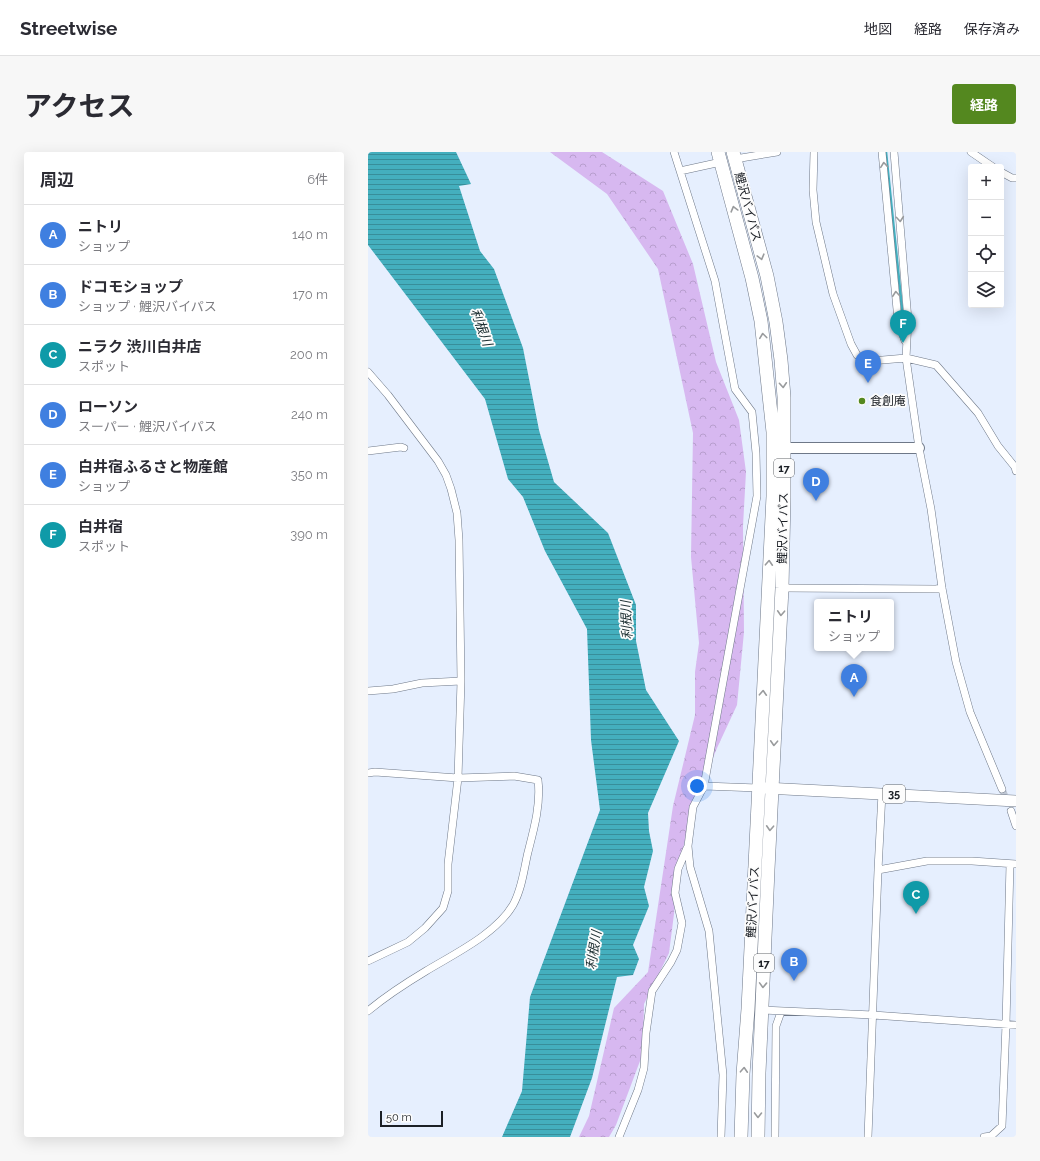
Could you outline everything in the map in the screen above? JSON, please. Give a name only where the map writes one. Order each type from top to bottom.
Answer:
[{"type":"highway","name":"鯉沢バイパス","points":[[734,156],[766,276],[776,322],[784,397],[772,496],[741,1137]]},
{"type":"highway","name":"鯉沢バイパス","points":[[720,157],[750,271],[761,321],[772,432],[778,448],[782,588],[759,1073],[758,1137]]},
{"type":"main road","name":"35","points":[[758,788],[882,793],[1016,801]]},
{"type":"street","points":[[674,152],[715,281],[735,389],[752,412],[756,453],[758,496],[704,786],[694,807],[688,846],[690,867],[709,931],[723,1075],[720,1137]]},
{"type":"street","points":[[734,156],[777,152]]},
{"type":"street","points":[[814,152],[813,190],[816,222],[833,294],[851,344],[857,355],[870,361],[906,358],[936,365],[978,413],[998,446],[1016,471]]},
{"type":"street","points":[[882,152],[898,320],[907,346]]},
{"type":"street","points":[[894,152],[908,313],[906,358],[919,448],[931,509],[942,588],[956,662],[970,712],[1002,789]]},
{"type":"street","points":[[971,152],[989,164]]},
{"type":"street","points":[[680,171],[720,157]]},
{"type":"street","points":[[1004,174],[1012,178],[1016,178]]},
{"type":"street","points":[[368,372],[388,395],[438,460],[446,475],[451,490],[457,513],[460,540],[461,682],[458,778],[448,864],[448,891],[443,908],[408,942],[368,961]]},
{"type":"street","points":[[368,451],[401,447],[404,448]]},
{"type":"street","points":[[778,448],[919,448]]},
{"type":"street","points":[[782,588],[942,588]]},
{"type":"street","points":[[368,691],[393,689],[422,683],[461,682]]},
{"type":"street","points":[[368,773],[375,772],[458,778],[514,776],[538,780],[540,793],[533,836],[518,893],[513,905],[494,927],[470,945],[425,972],[368,1011]]},
{"type":"street","points":[[704,786],[758,788]]},
{"type":"street","points":[[868,1137],[882,793]]},
{"type":"street","points":[[1011,811],[1016,826]]},
{"type":"street","points":[[619,1137],[638,1090],[644,1068],[646,1033],[652,991],[677,950],[682,923],[674,893],[678,869],[688,846]]},
{"type":"street","points":[[878,870],[927,862],[1013,864],[1002,1126],[991,1136],[984,1137]]},
{"type":"street","points":[[748,1009],[762,1011],[872,1015],[1016,1024]]},
{"type":"street","points":[[775,1137],[776,1026],[781,1012]]},
{"type":"green space","points":[[550,152],[602,152],[663,191],[693,264],[716,362],[739,420],[746,472],[743,526],[744,632],[737,705],[717,748],[693,807],[677,874],[669,953],[644,1004],[643,1053],[616,1125],[609,1137],[579,1137],[589,1116],[614,1008],[648,972],[673,806],[695,715],[695,672],[699,643],[691,557],[693,433],[658,269],[607,194]]},
{"type":"water","name":"利根川","points":[[368,152],[456,152],[471,184],[459,186],[480,251],[494,269],[523,348],[539,430],[554,482],[608,533],[636,605],[636,641],[646,690],[679,741],[648,813],[649,831],[653,851],[644,887],[649,906],[633,945],[639,959],[633,975],[617,977],[592,1078],[570,1137],[502,1137],[522,1091],[530,997],[600,810],[591,740],[587,629],[545,551],[523,497],[508,479],[485,399],[368,245]]},
{"type":"waterway","points":[[886,152],[903,318]]},
{"type":"tunnel","points":[[1002,789],[1011,811]]},
{"type":"place","name":"白井宿","points":[[903,343]]},
{"type":"place","name":"白井宿ふるさと物産館","points":[[868,383]]},
{"type":"place","name":"食創庵","points":[[862,401]]},
{"type":"place","name":"ローソン","points":[[816,501]]},
{"type":"place","name":"ニトリ","points":[[854,697]]},
{"type":"place","name":"ニラク 渋川白井店","points":[[916,914]]},
{"type":"place","name":"ドコモショップ","points":[[794,981]]}]
